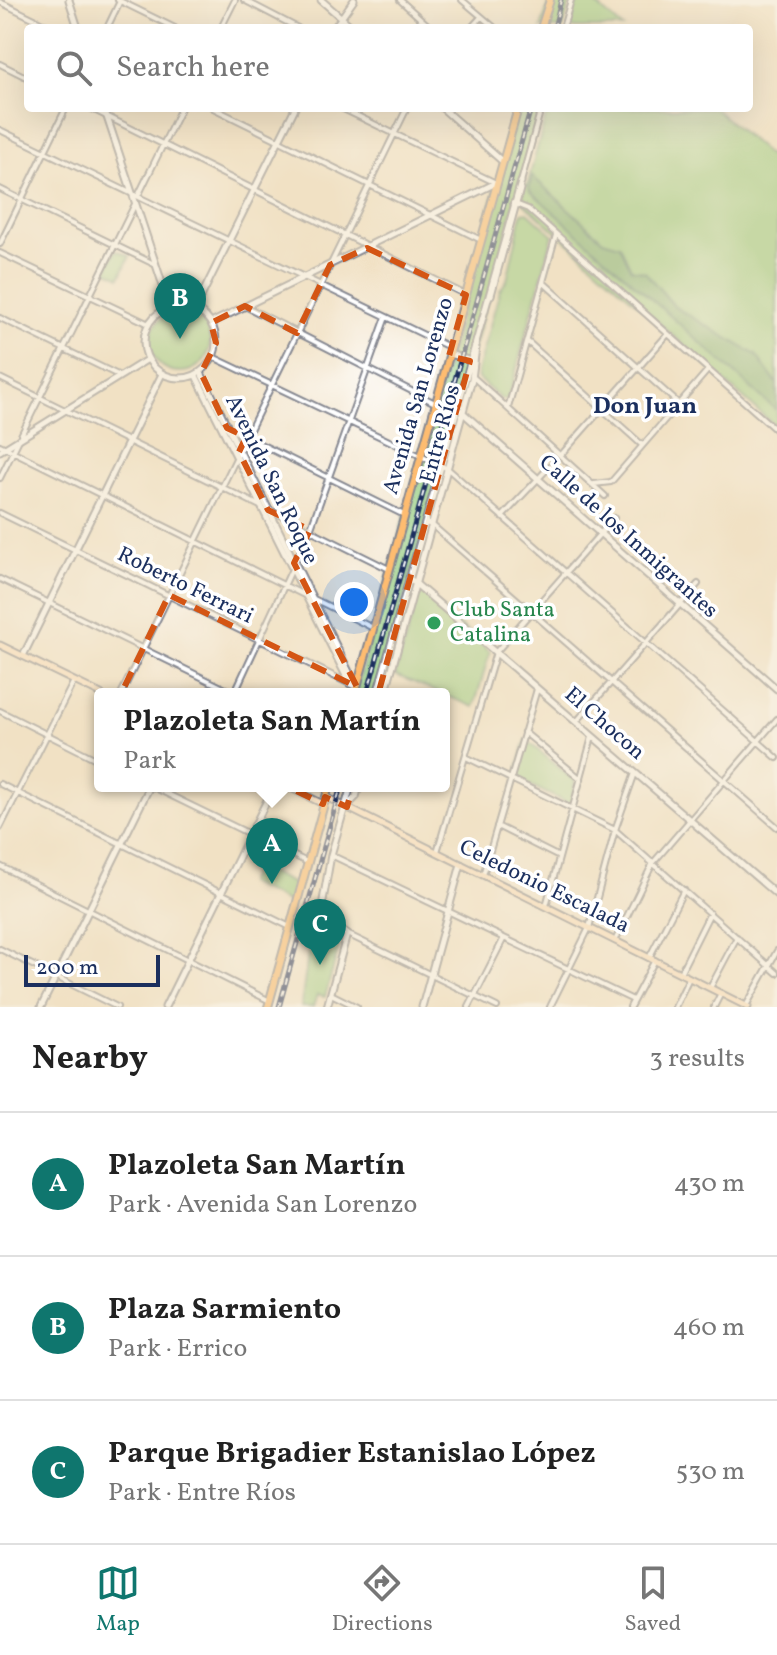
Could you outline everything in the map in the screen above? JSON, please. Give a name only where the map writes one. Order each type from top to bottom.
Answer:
[{"type":"main road","points":[[542,24],[550,0]]},
{"type":"main road","name":"Avenida San Lorenzo","points":[[354,688],[517,112]]},
{"type":"main road","points":[[0,645],[94,691]]},
{"type":"main road","name":"Celedonio Escalada","points":[[303,792],[347,807],[747,1006]]},
{"type":"main road","points":[[269,1004],[327,792]]},
{"type":"street","points":[[69,0],[77,24]]},
{"type":"street","points":[[109,24],[120,0],[167,24]]},
{"type":"street","points":[[223,24],[235,0]]},
{"type":"street","points":[[244,0],[290,24]]},
{"type":"street","points":[[321,0],[349,24]]},
{"type":"street","points":[[336,24],[354,0]]},
{"type":"street","points":[[400,0],[427,24]]},
{"type":"street","points":[[462,0],[490,24]]},
{"type":"street","points":[[564,24],[571,0]]},
{"type":"street","points":[[0,2],[45,24]]},
{"type":"street","points":[[475,24],[481,17]]},
{"type":"street","points":[[0,64],[24,76]]},
{"type":"street","points":[[0,244],[64,112]]},
{"type":"street","points":[[98,112],[466,295]]},
{"type":"street","points":[[105,112],[170,307]]},
{"type":"street","points":[[0,478],[179,112]]},
{"type":"street","points":[[221,112],[481,240]]},
{"type":"street","points":[[195,309],[293,112]]},
{"type":"street","points":[[349,112],[496,183]]},
{"type":"street","points":[[124,688],[405,112]]},
{"type":"street","points":[[447,112],[503,162]]},
{"type":"street","name":"Entre Ríos","points":[[387,688],[416,581],[441,466],[460,411],[540,112]]},
{"type":"street","points":[[0,130],[135,198],[321,285],[472,362]]},
{"type":"street","points":[[211,323],[496,183]]},
{"type":"street","points":[[0,189],[156,265]]},
{"type":"street","points":[[515,204],[528,209],[777,431]]},
{"type":"street","points":[[508,408],[556,235]]},
{"type":"street","points":[[0,253],[149,324]]},
{"type":"street","points":[[544,283],[679,404]]},
{"type":"street","points":[[245,306],[436,403]]},
{"type":"street","points":[[170,307],[195,309],[211,323],[216,343],[213,357],[198,374],[176,378],[162,374],[148,359],[145,334],[149,324],[158,313],[170,307]]},
{"type":"street","points":[[238,688],[310,530],[386,317]]},
{"type":"street","points":[[0,318],[121,377]]},
{"type":"street","points":[[560,455],[668,334]]},
{"type":"street","points":[[528,342],[642,445]]},
{"type":"street","points":[[213,357],[448,469],[777,758]]},
{"type":"street","points":[[2,448],[148,359]]},
{"type":"street","points":[[592,484],[611,482],[708,370]]},
{"type":"street","points":[[23,656],[162,374]]},
{"type":"street","name":"Avenida San Roque","points":[[198,374],[220,424],[268,510],[293,566]]},
{"type":"street","name":"Avenida San Roque","points":[[198,374],[354,688]]},
{"type":"street","points":[[470,375],[605,496]]},
{"type":"street","points":[[0,378],[389,569]]},
{"type":"street","name":"Entre Ríos","points":[[379,688],[409,578],[448,469],[460,411]]},
{"type":"street","name":"Calle de los Inmigrantes","points":[[460,411],[777,689]]},
{"type":"street","points":[[220,424],[404,515]]},
{"type":"street","points":[[2,448],[373,628]]},
{"type":"street","points":[[502,517],[552,464]]},
{"type":"street","name":"Roberto Ferrari","points":[[0,513],[354,688]]},
{"type":"street","points":[[437,852],[496,652],[614,518]]},
{"type":"street","points":[[428,524],[777,827]]},
{"type":"street","name":"El Chocon","points":[[409,578],[777,895]]},
{"type":"street","points":[[0,579],[223,688]]},
{"type":"street","points":[[577,721],[698,584]]},
{"type":"street","points":[[385,666],[392,668]]},
{"type":"street","points":[[0,828],[74,681]]},
{"type":"street","points":[[483,875],[537,687]]},
{"type":"street","points":[[0,711],[94,758]]},
{"type":"street","points":[[615,941],[653,863],[777,719]]},
{"type":"street","points":[[524,732],[581,779]]},
{"type":"street","points":[[546,906],[593,735]]},
{"type":"street","points":[[466,757],[615,830],[777,973]]},
{"type":"street","points":[[550,1007],[589,928],[615,830],[636,772]]},
{"type":"street","points":[[0,784],[290,927]]},
{"type":"street","points":[[41,1007],[147,792]]},
{"type":"street","points":[[162,792],[307,862]]},
{"type":"street","points":[[165,1007],[271,792]]},
{"type":"street","points":[[350,792],[331,855],[321,912],[324,920],[497,1007]]},
{"type":"street","points":[[347,807],[357,792]]},
{"type":"street","points":[[497,826],[559,857]]},
{"type":"street","points":[[331,855],[633,1000]]},
{"type":"street","points":[[422,1007],[461,864]]},
{"type":"street","points":[[0,866],[269,1004]]},
{"type":"street","points":[[630,1007],[684,890]]},
{"type":"street","points":[[680,973],[710,913]]},
{"type":"street","points":[[327,1007],[347,934]]},
{"type":"street","points":[[710,988],[737,937]]},
{"type":"street","points":[[469,1007],[504,938]]},
{"type":"street","points":[[0,949],[117,1007]]},
{"type":"street","points":[[747,1006],[767,964],[777,951]]},
{"type":"street","points":[[675,1007],[689,978]]},
{"type":"street","points":[[714,1007],[721,993]]},
{"type":"street","points":[[331,994],[357,1007]]},
{"type":"highlighted area","points":[[367,248],[466,295],[449,356],[470,361],[347,807],[325,797],[323,804],[117,702],[169,595],[357,687],[294,563],[310,530],[268,510],[239,452],[246,437],[227,428],[201,373],[216,343],[211,323],[245,306],[297,333],[330,265]]},
{"type":"green space","points":[[550,0],[571,0],[564,24],[542,24]]},
{"type":"green space","points":[[578,0],[591,0],[618,24],[571,24]]},
{"type":"green space","points":[[517,112],[540,112],[379,688],[357,688]]},
{"type":"green space","points":[[547,112],[719,112],[777,163],[777,428],[523,202],[524,184],[527,186]]},
{"type":"green space","points":[[532,176],[603,240],[620,245],[631,269],[645,272],[675,307],[756,355],[777,384],[777,411],[529,190]]},
{"type":"green space","points":[[528,212],[553,235],[510,393],[508,399],[502,400],[478,379],[477,372],[500,290],[507,280],[522,213]]},
{"type":"green space","points":[[116,250],[130,256],[120,277],[106,270]]},
{"type":"green space","points":[[180,312],[192,314],[201,321],[208,330],[208,354],[201,363],[192,370],[180,372],[168,370],[159,363],[152,354],[150,342],[152,330],[159,321],[168,314]]},
{"type":"green space","name":"Club Santa Catalina","points":[[424,593],[490,652],[474,707],[450,697],[450,688],[427,688],[395,675],[419,594]]},
{"type":"green space","points":[[526,740],[575,781],[571,805],[515,778]]},
{"type":"green space","points":[[256,866],[296,885],[291,904],[247,883]]},
{"type":"green space","points":[[312,924],[342,936],[325,997],[317,995],[313,1007],[301,1007]]},
{"type":"railway","points":[[555,24],[561,0]]},
{"type":"railway","points":[[369,688],[530,112]]},
{"type":"railway","points":[[279,1007],[339,792]]},
{"type":"place","name":"Plaza Sarmiento","points":[[180,339]]},
{"type":"place","name":"Club Santa Catalina","points":[[434,623]]},
{"type":"place","name":"Plazoleta San Martín","points":[[272,884]]},
{"type":"place","name":"Parque Brigadier Estanislao López","points":[[320,965]]},
{"type":"district","name":"Don Juan","points":[[645,407]]}]
